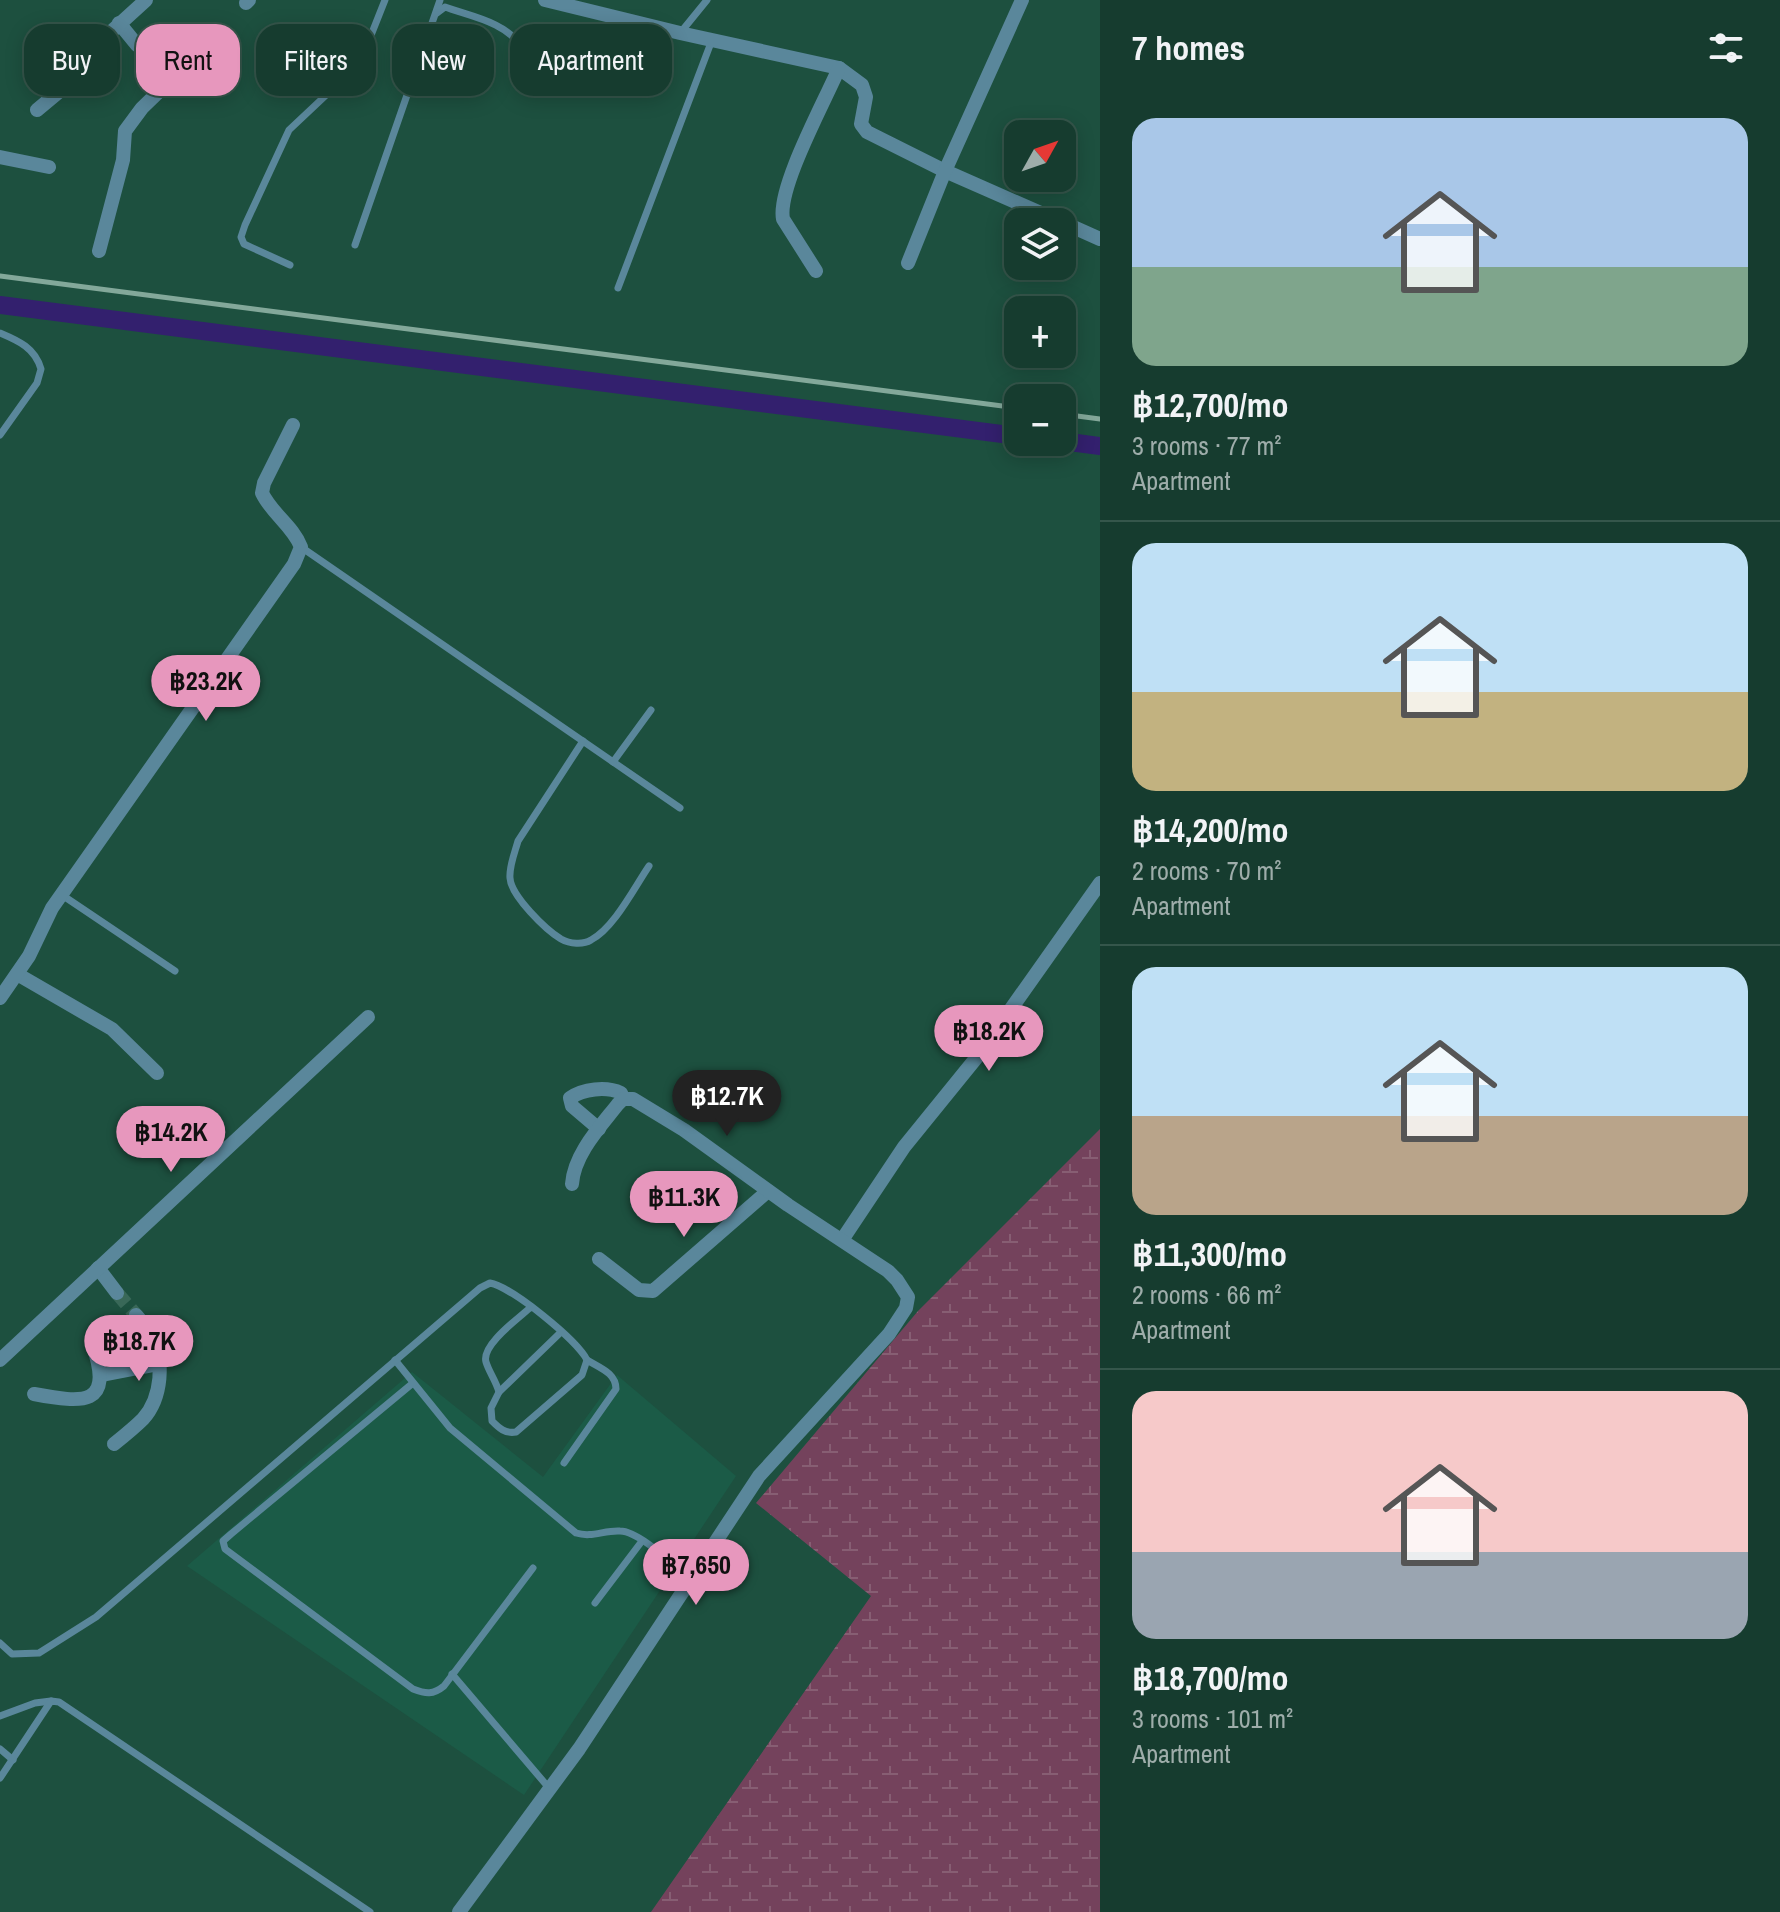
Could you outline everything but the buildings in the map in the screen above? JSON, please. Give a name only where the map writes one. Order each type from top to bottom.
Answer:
[{"type":"street","points":[[37,110],[57,96],[101,41],[146,0]]},
{"type":"street","points":[[545,0],[585,5],[680,33],[839,68],[862,85],[866,97],[861,124],[867,132],[1030,208]]},
{"type":"street","points":[[908,263],[945,171],[1022,0]]},
{"type":"street","points":[[99,251],[123,160],[125,131],[142,108],[174,77],[137,45],[119,23]]},
{"type":"street","points":[[816,271],[781,211],[789,177],[839,68]]},
{"type":"street","points":[[0,157],[49,167]]},
{"type":"street","points":[[1076,228],[1100,239]]},
{"type":"street","points":[[0,998],[29,956],[52,908],[294,564],[301,547],[262,493],[293,425]]},
{"type":"street","points":[[842,1240],[904,1147],[977,1057],[1100,883]]},
{"type":"street","points":[[17,974],[112,1029],[157,1073]]},
{"type":"street","points":[[0,1360],[368,1017]]},
{"type":"street","points":[[599,1129],[572,1106],[570,1098],[574,1094],[606,1089],[621,1093],[623,1099]]},
{"type":"street","points":[[572,1184],[577,1162],[623,1099]]},
{"type":"street","points":[[459,1912],[550,1788],[759,1476],[878,1347],[906,1308],[908,1297],[897,1280],[653,1109],[633,1099],[623,1099]]},
{"type":"street","points":[[599,1259],[639,1290],[653,1291],[768,1191]]},
{"type":"street","points":[[98,1268],[117,1293]]},
{"type":"street","points":[[114,1444],[143,1418],[155,1401],[160,1373],[151,1334],[136,1315]]},
{"type":"street","points":[[34,1394],[79,1400],[97,1390],[102,1375],[93,1346]]},
{"type":"street","points":[[102,1375],[159,1364]]},
{"type":"lane","points":[[290,265],[244,244],[241,237],[245,225],[289,130],[357,66],[385,0]]},
{"type":"lane","points":[[355,245],[440,0]]},
{"type":"lane","points":[[680,33],[707,0]]},
{"type":"lane","points":[[435,14],[445,7],[479,19],[510,35]]},
{"type":"lane","points":[[618,288],[712,40]]},
{"type":"lane","points":[[0,333],[21,342],[32,351],[41,369],[37,383],[0,435]]},
{"type":"lane","points":[[301,547],[680,808]]},
{"type":"lane","points":[[613,762],[651,710]]},
{"type":"lane","points":[[583,741],[518,841],[510,879],[521,902],[561,939],[576,944],[589,942],[605,931],[649,866]]},
{"type":"lane","points":[[62,895],[175,971]]},
{"type":"lane","points":[[0,1643],[12,1654],[39,1653],[96,1617],[395,1360],[480,1288],[490,1283],[511,1291],[576,1344],[587,1360],[615,1379],[616,1389],[564,1463]]},
{"type":"lane","points":[[499,1392],[485,1361],[485,1353],[531,1307]]},
{"type":"lane","points":[[561,1332],[499,1392],[491,1408],[492,1421],[502,1431],[516,1432],[582,1375],[587,1360]]},
{"type":"lane","points":[[395,1360],[450,1428],[576,1533],[587,1536],[619,1531],[632,1534],[691,1579]]},
{"type":"lane","points":[[413,1383],[223,1541],[225,1549],[413,1689],[426,1694],[435,1693],[452,1674],[533,1568]]},
{"type":"lane","points":[[595,1603],[642,1541]]},
{"type":"lane","points":[[452,1674],[550,1788]]},
{"type":"lane","points":[[0,1716],[35,1703],[51,1701],[66,1705],[370,1912]]},
{"type":"lane","points":[[0,1778],[51,1701]]},
{"type":"lane","points":[[0,1749],[13,1760]]},
{"type":"shaded area","points":[[412,1372],[543,1477],[617,1375],[736,1476],[524,1795],[187,1566]]},
{"type":"green space","points":[[1100,1129],[1100,1912],[651,1912],[871,1596],[756,1503],[918,1311]]},
{"type":"waterway","points":[[0,305],[1004,434]]},
{"type":"waterway","points":[[1076,443],[1100,446]]},
{"type":"tunnel","points":[[117,1293],[136,1315]]},
{"type":"railway","points":[[0,276],[1004,406]]},
{"type":"railway","points":[[1076,416],[1100,419]]}]
